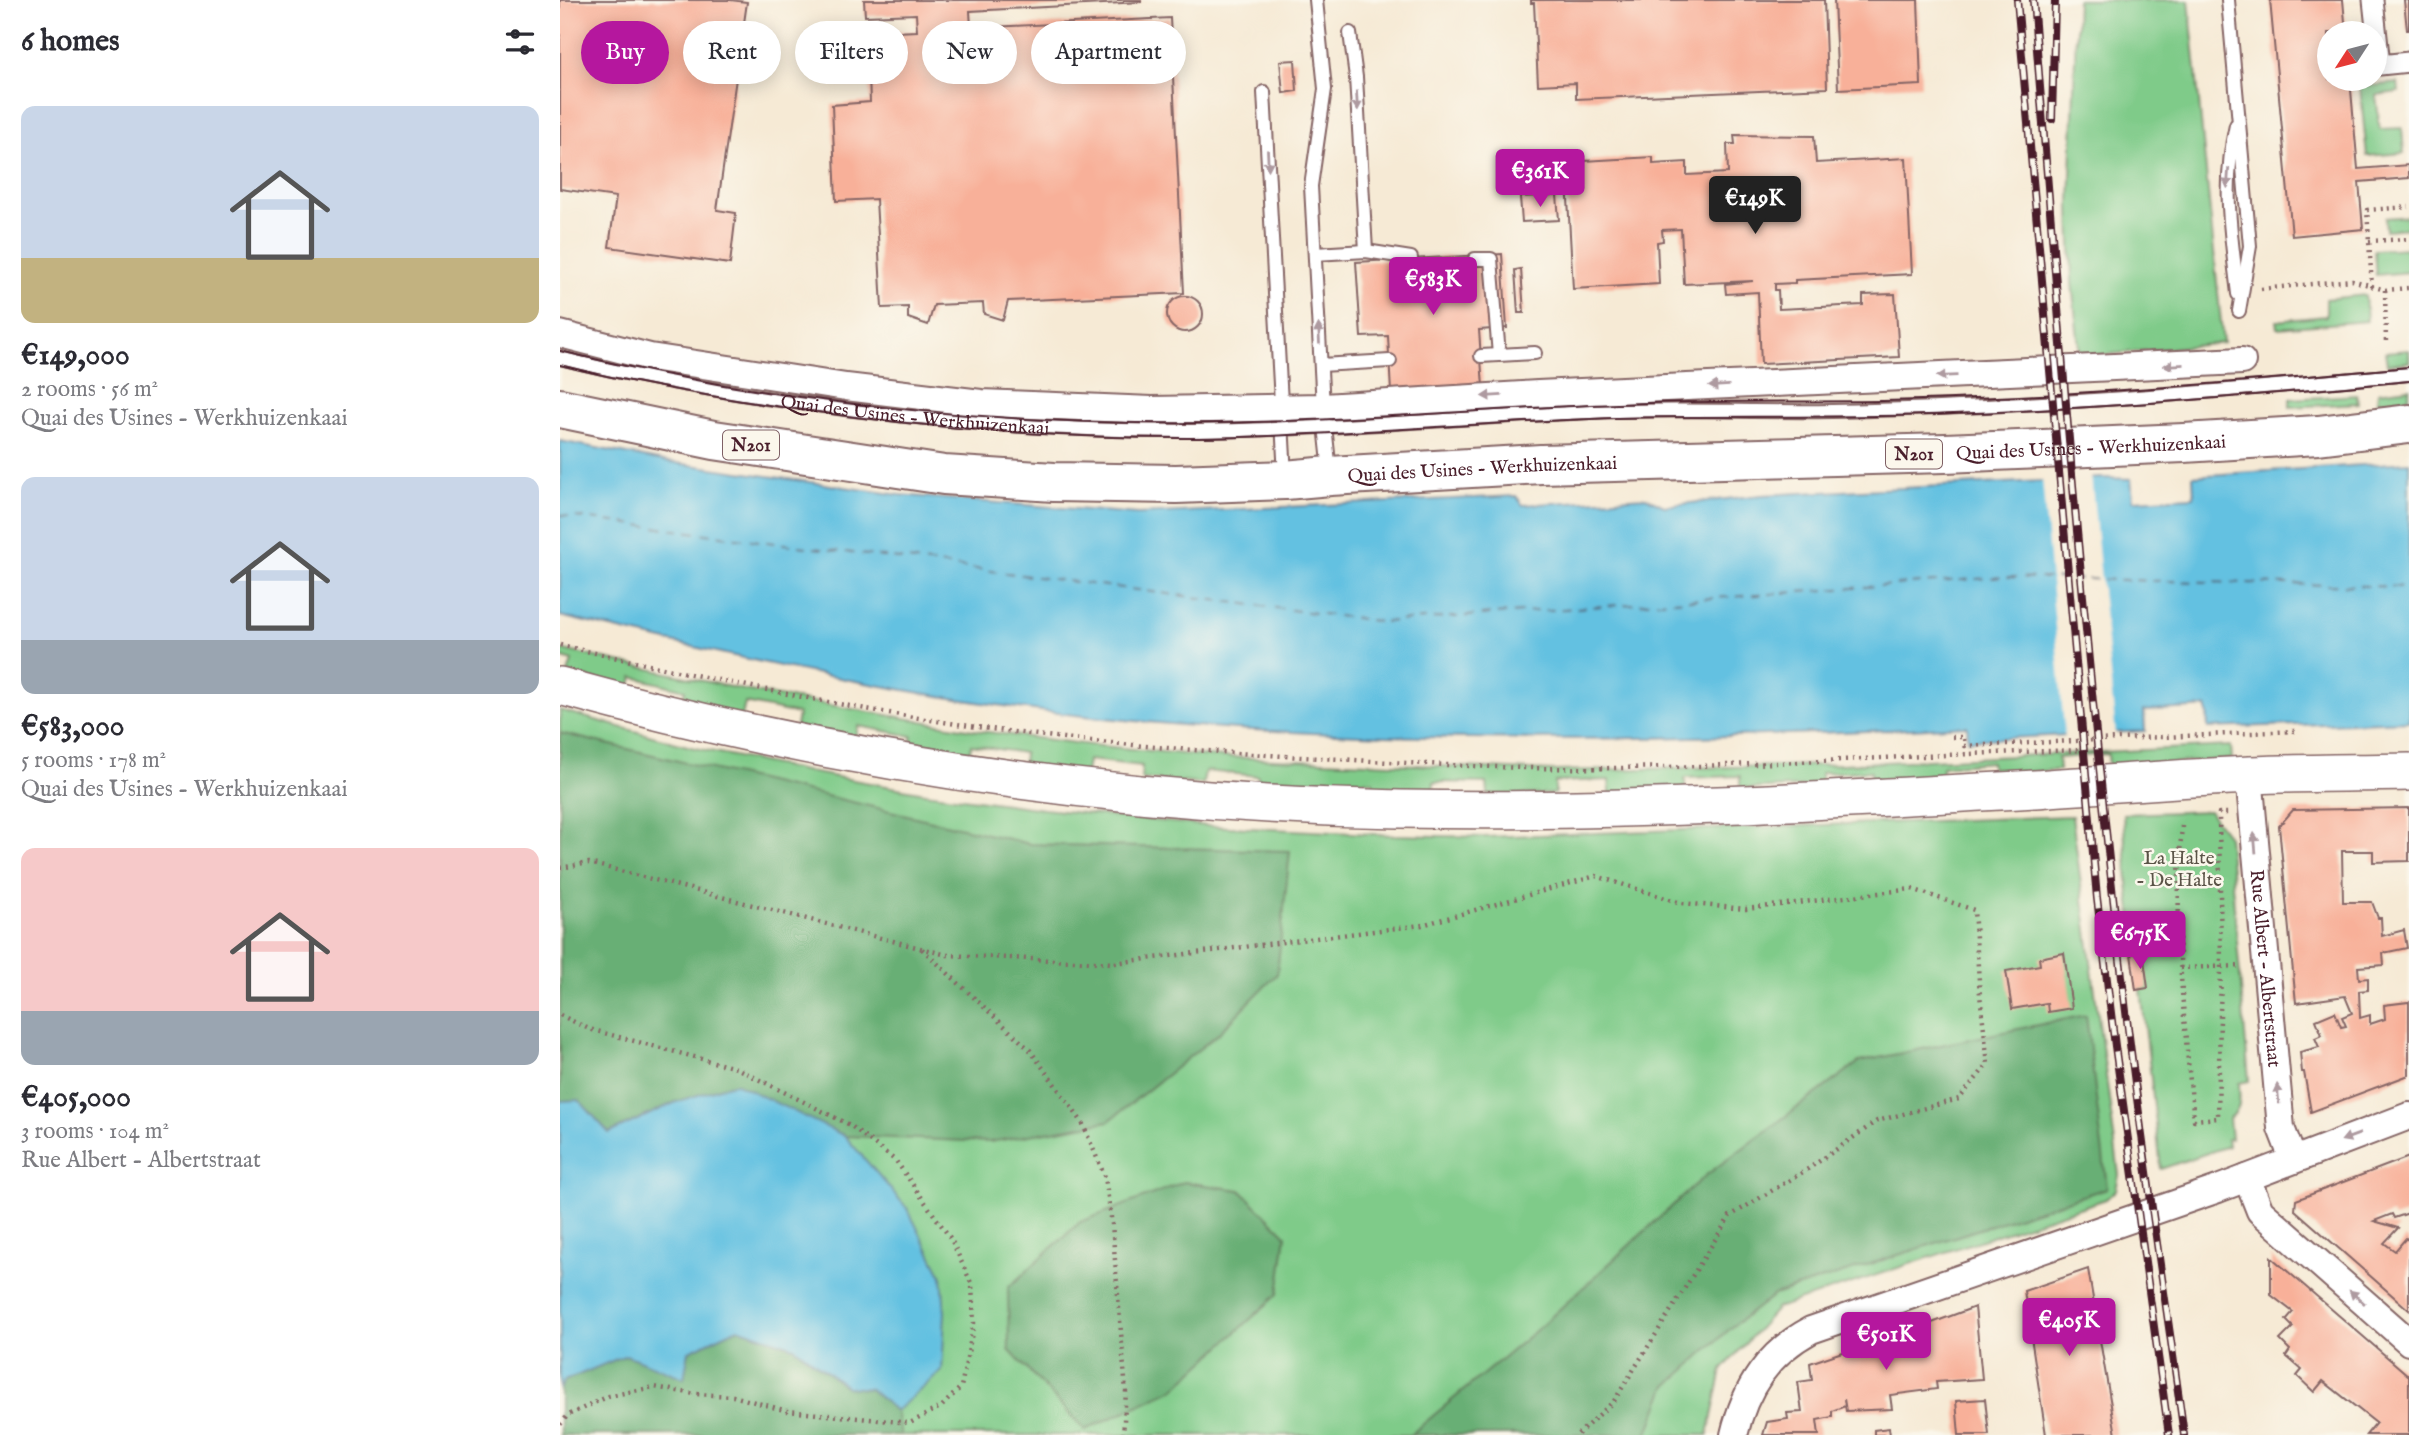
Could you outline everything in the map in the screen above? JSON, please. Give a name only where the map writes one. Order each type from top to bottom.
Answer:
[{"type":"main road","name":"Quai des Usines - Werkhuizenkaai","points":[[560,408],[714,440],[944,475],[1054,482],[1162,484],[1285,480],[1330,475],[1541,464],[2170,444],[2318,435],[2409,424]]},
{"type":"main road","points":[[560,686],[735,730],[940,768],[1148,794],[1301,806],[1402,809],[1602,808],[1850,799],[2249,775],[2409,772]]},
{"type":"street","points":[[2372,0],[2380,65],[2409,62]]},
{"type":"street","name":"Quai des Usines - Werkhuizenkaai","points":[[560,334],[650,357],[846,387],[981,402],[1282,418],[1324,417],[1538,394],[2242,361]]},
{"type":"street","name":"Rue Albert - Albertstraat","points":[[2249,775],[2281,1128],[2293,1159]]},
{"type":"street","points":[[1734,1435],[1746,1397],[1762,1370],[1784,1347],[1811,1330],[2247,1178],[2409,1116]]},
{"type":"street","points":[[2247,1178],[2260,1211],[2409,1342]]},
{"type":"lane","points":[[1316,0],[1325,89],[1311,186],[1324,417],[1330,475]]},
{"type":"lane","points":[[2228,0],[2250,246],[2239,311]]},
{"type":"lane","points":[[1350,33],[1356,77],[1366,251]]},
{"type":"lane","points":[[1264,92],[1285,480]]},
{"type":"lane","points":[[2239,111],[2230,154],[2227,198],[2239,311]]},
{"type":"lane","points":[[1315,254],[1366,251],[1411,258]]},
{"type":"lane","points":[[1475,259],[1491,259],[1499,355]]},
{"type":"lane","points":[[1481,356],[1535,353]]},
{"type":"lane","name":"Quai des Usines - Werkhuizenkaai","points":[[560,358],[715,390],[865,412],[1063,428],[1180,430],[1282,418]]},
{"type":"lane","points":[[1321,365],[1390,361]]},
{"type":"lane","name":"Quai des Usines - Werkhuizenkaai","points":[[1324,417],[1620,411],[1831,411],[2230,390],[2409,374]]},
{"type":"path","points":[[2372,287],[2367,210],[2409,207]]},
{"type":"path","points":[[2370,241],[2409,239]]},
{"type":"path","points":[[2239,311],[2261,289],[2352,280],[2385,290],[2409,288]]},
{"type":"path","points":[[2385,290],[2385,344]]},
{"type":"path","points":[[560,645],[731,684],[931,720],[1205,752],[1527,768],[1739,765],[1965,753],[2101,750]]},
{"type":"path","points":[[1964,746],[2295,731]]},
{"type":"path","points":[[1952,737],[1964,737],[1965,753]]},
{"type":"path","points":[[2182,826],[2179,871],[2180,968],[2194,1120],[2218,1118],[2221,966],[2219,813],[2236,813]]},
{"type":"path","points":[[560,868],[589,863],[947,955],[1115,963],[1422,925],[1596,876],[1681,904],[1746,909],[1912,889],[1974,910],[1988,1064],[1959,1099],[1877,1121],[1808,1169],[1730,1216],[1614,1401],[1577,1435]]},
{"type":"path","points":[[920,948],[1030,1050],[1082,1122],[1105,1177],[1112,1224],[1126,1392],[1123,1435]]},
{"type":"path","points":[[2180,968],[2240,965]]},
{"type":"path","points":[[560,1015],[589,1028],[736,1068],[850,1125],[897,1161],[951,1240],[972,1285],[974,1323],[961,1387],[943,1406],[910,1423],[788,1411],[733,1396],[695,1394],[654,1387],[609,1396],[568,1415],[560,1425]]},
{"type":"green space","points":[[2077,0],[2189,0],[2223,343],[2080,357],[2072,283],[2070,205]]},
{"type":"green space","points":[[2398,83],[2399,92],[2376,95],[2380,129],[2402,128],[2404,153],[2367,156],[2360,91],[2387,91],[2387,84]]},
{"type":"green space","points":[[2409,216],[2409,228],[2386,230],[2385,218]]},
{"type":"green space","points":[[2409,248],[2409,272],[2376,275],[2374,250]]},
{"type":"green space","points":[[2365,295],[2367,321],[2277,328],[2276,321],[2326,316],[2326,299]]},
{"type":"green space","points":[[2409,350],[2409,362],[2387,364],[2385,352]]},
{"type":"green space","points":[[2409,388],[2409,398],[2377,401],[2378,392]]},
{"type":"green space","points":[[2357,395],[2358,403],[2290,407],[2290,399]]},
{"type":"green space","points":[[560,649],[744,690],[973,730],[1205,756],[1554,771],[1820,765],[2231,746],[2232,759],[2109,767],[2108,754],[2058,758],[2059,770],[1992,774],[1991,762],[1942,766],[1942,779],[1872,784],[1871,771],[1821,773],[1821,786],[1740,789],[1740,776],[1685,778],[1685,791],[1610,793],[1609,780],[1555,782],[1555,794],[1488,795],[1487,783],[1434,782],[1433,795],[1373,794],[1373,781],[1319,779],[1318,792],[1258,788],[1258,776],[1205,771],[1203,784],[1141,779],[1142,766],[1088,760],[1086,773],[1023,765],[1024,753],[971,745],[969,758],[910,748],[912,736],[858,726],[856,738],[796,727],[798,714],[745,703],[742,716],[683,702],[685,690],[633,677],[630,689],[568,673],[572,661],[560,657]]},
{"type":"green space","points":[[560,710],[691,747],[925,793],[1044,809],[1208,826],[1484,837],[2072,816],[2119,1175],[2116,1190],[2106,1199],[1777,1308],[1722,1370],[1708,1435],[560,1435]]},
{"type":"green space","points":[[560,733],[1030,844],[1290,851],[1277,974],[1218,1034],[1109,1121],[990,1142],[845,1136],[734,1084],[676,1102],[609,1133],[579,1101],[560,1101]]},
{"type":"green space","name":"La Halte - De Halte","points":[[2209,811],[2228,836],[2249,1081],[2239,1083],[2238,1107],[2229,1118],[2231,1139],[2227,1139],[2228,1146],[2161,1169],[2141,989],[2147,988],[2142,952],[2137,953],[2129,895],[2123,814]]},
{"type":"green space","points":[[2086,1015],[2107,1188],[1774,1295],[1732,1327],[1666,1387],[1647,1435],[1410,1435],[1540,1327],[1705,1176],[1859,1062]]},
{"type":"green space","points":[[1184,1182],[1240,1190],[1286,1235],[1278,1294],[1174,1389],[1085,1430],[1009,1350],[1008,1288],[1080,1222]]},
{"type":"green space","points":[[738,1328],[794,1347],[847,1387],[870,1389],[896,1411],[901,1435],[560,1435],[560,1389],[564,1381],[626,1355],[684,1377],[689,1351]]},
{"type":"water","points":[[560,441],[669,462],[900,495],[1138,514],[1516,496],[1523,505],[1646,497],[1664,506],[1762,495],[2102,478],[2131,479],[2133,500],[2194,497],[2193,476],[2409,462],[2409,721],[2208,728],[2207,707],[2144,711],[2145,731],[1968,740],[1967,726],[1746,736],[1525,739],[1305,733],[1194,726],[1018,708],[886,687],[755,661],[560,616]]},
{"type":"water","points":[[735,1083],[845,1136],[907,1208],[942,1276],[945,1312],[942,1371],[896,1411],[870,1389],[847,1387],[794,1347],[738,1328],[689,1351],[684,1378],[626,1355],[564,1381],[560,1389],[560,1101],[579,1100],[609,1133],[676,1102]]},
{"type":"pier","points":[[2091,475],[2116,736],[2065,739],[2042,478]]},
{"type":"building","points":[[560,0],[747,2],[744,21],[683,21],[683,84],[735,84],[717,210],[736,213],[730,264],[609,247],[616,197],[560,189]]},
{"type":"building","points":[[864,0],[1141,0],[970,11],[971,21],[922,21],[922,84],[1017,84],[1017,26],[1031,25],[1031,84],[1173,84],[1184,293],[1008,301],[1003,320],[984,314],[983,303],[934,305],[928,325],[908,318],[908,307],[882,308],[876,199],[836,201],[832,105],[870,102],[869,84],[908,84],[908,31],[917,31],[916,14],[865,16]]},
{"type":"building","points":[[1531,0],[1824,0],[1827,88],[1576,99],[1576,83],[1538,85],[1534,3],[1531,3]]},
{"type":"building","points":[[1834,0],[1918,0],[1921,85],[1838,89]]},
{"type":"building","points":[[2270,0],[2343,0],[2345,21],[2317,21],[2317,91],[2351,91],[2358,169],[2409,165],[2409,178],[2359,182],[2363,229],[2292,236]]},
{"type":"building","points":[[2404,0],[2409,0],[2409,30],[2407,30]]},
{"type":"building","points":[[1170,18],[1170,21],[1110,21]]},
{"type":"building","points":[[1295,60],[1297,91],[1283,93],[1280,61]]},
{"type":"building","points":[[1734,135],[1814,136],[1816,163],[1906,158],[1912,274],[1795,280],[1795,283],[1775,284],[1779,309],[1863,305],[1863,295],[1895,294],[1899,357],[1761,364],[1758,292],[1726,294],[1725,284],[1753,281],[1684,284],[1681,229],[1662,230],[1663,241],[1657,242],[1659,284],[1573,289],[1566,162],[1653,157],[1653,164],[1687,162],[1687,175],[1728,173],[1727,144],[1735,144]]},
{"type":"building","points":[[1557,195],[1559,220],[1522,222],[1520,197]]},
{"type":"building","points":[[1502,254],[1507,328],[1479,330],[1483,387],[1391,392],[1388,336],[1361,337],[1356,262]]},
{"type":"building","points":[[1521,269],[1524,313],[1518,313],[1515,270]]},
{"type":"building","points":[[1185,296],[1198,301],[1203,314],[1198,327],[1185,332],[1172,327],[1167,314],[1172,301]]},
{"type":"building","points":[[2409,808],[2409,861],[2373,862],[2373,851],[2342,851],[2343,902],[2372,902],[2378,918],[2381,918],[2382,936],[2404,930],[2407,948],[2383,953],[2384,965],[2358,967],[2359,979],[2368,978],[2368,990],[2359,991],[2360,1018],[2370,1015],[2370,1024],[2385,1019],[2384,1005],[2409,1002],[2409,1075],[2311,1112],[2300,1052],[2319,1047],[2315,1038],[2322,1035],[2316,1020],[2335,1012],[2341,1027],[2346,1026],[2342,1017],[2352,1013],[2345,996],[2296,1003],[2279,826],[2293,810]]},
{"type":"building","points":[[2143,952],[2148,988],[2136,990],[2131,954]]},
{"type":"building","points":[[2064,953],[2072,1008],[2048,1012],[2047,1003],[2012,1009],[2006,971],[2040,965],[2039,958]]},
{"type":"building","points":[[2409,1157],[2409,1213],[2394,1218],[2392,1214],[2374,1221],[2398,1228],[2384,1243],[2395,1251],[2406,1238],[2409,1241],[2409,1310],[2295,1210],[2296,1200]]},
{"type":"building","points":[[2271,1257],[2409,1376],[2409,1435],[2366,1435],[2376,1423],[2323,1381],[2314,1392],[2297,1376],[2302,1370],[2286,1356],[2290,1350],[2280,1340],[2293,1327],[2286,1320],[2293,1312],[2271,1295]]},
{"type":"building","points":[[2088,1269],[2116,1435],[2046,1435],[2024,1291]]},
{"type":"building","points":[[1975,1307],[1982,1379],[1936,1382],[1937,1389],[1890,1395],[1892,1409],[1846,1411],[1844,1399],[1845,1406],[1832,1411],[1832,1417],[1817,1420],[1819,1435],[1763,1435],[1767,1422],[1788,1419],[1787,1413],[1802,1412],[1798,1382],[1812,1380],[1810,1363],[1898,1333],[1897,1330],[1909,1330],[1921,1326],[1921,1323],[1932,1323]]},
{"type":"building","points":[[1985,1399],[1989,1435],[1959,1435],[1956,1401]]},
{"type":"building","points":[[1889,1428],[1890,1435],[1874,1435],[1874,1430]]},
{"type":"ferry route","points":[[560,515],[1384,622],[2004,577],[2409,587]]},
{"type":"tram line","points":[[560,351],[721,385],[886,408],[1135,423],[1317,420],[1659,403],[1953,399],[2181,386],[2409,367]]},
{"type":"tram line","points":[[560,365],[674,390],[840,415],[993,431],[1147,438],[1303,435],[1617,418],[1869,416],[2010,411],[2181,401],[2409,381]]},
{"type":"railway","points":[[2017,0],[2097,898],[2169,1435]]},
{"type":"railway","points":[[2033,0],[2095,726],[2135,1085],[2184,1435]]},
{"type":"railway","points":[[2052,119],[2055,0]]}]
